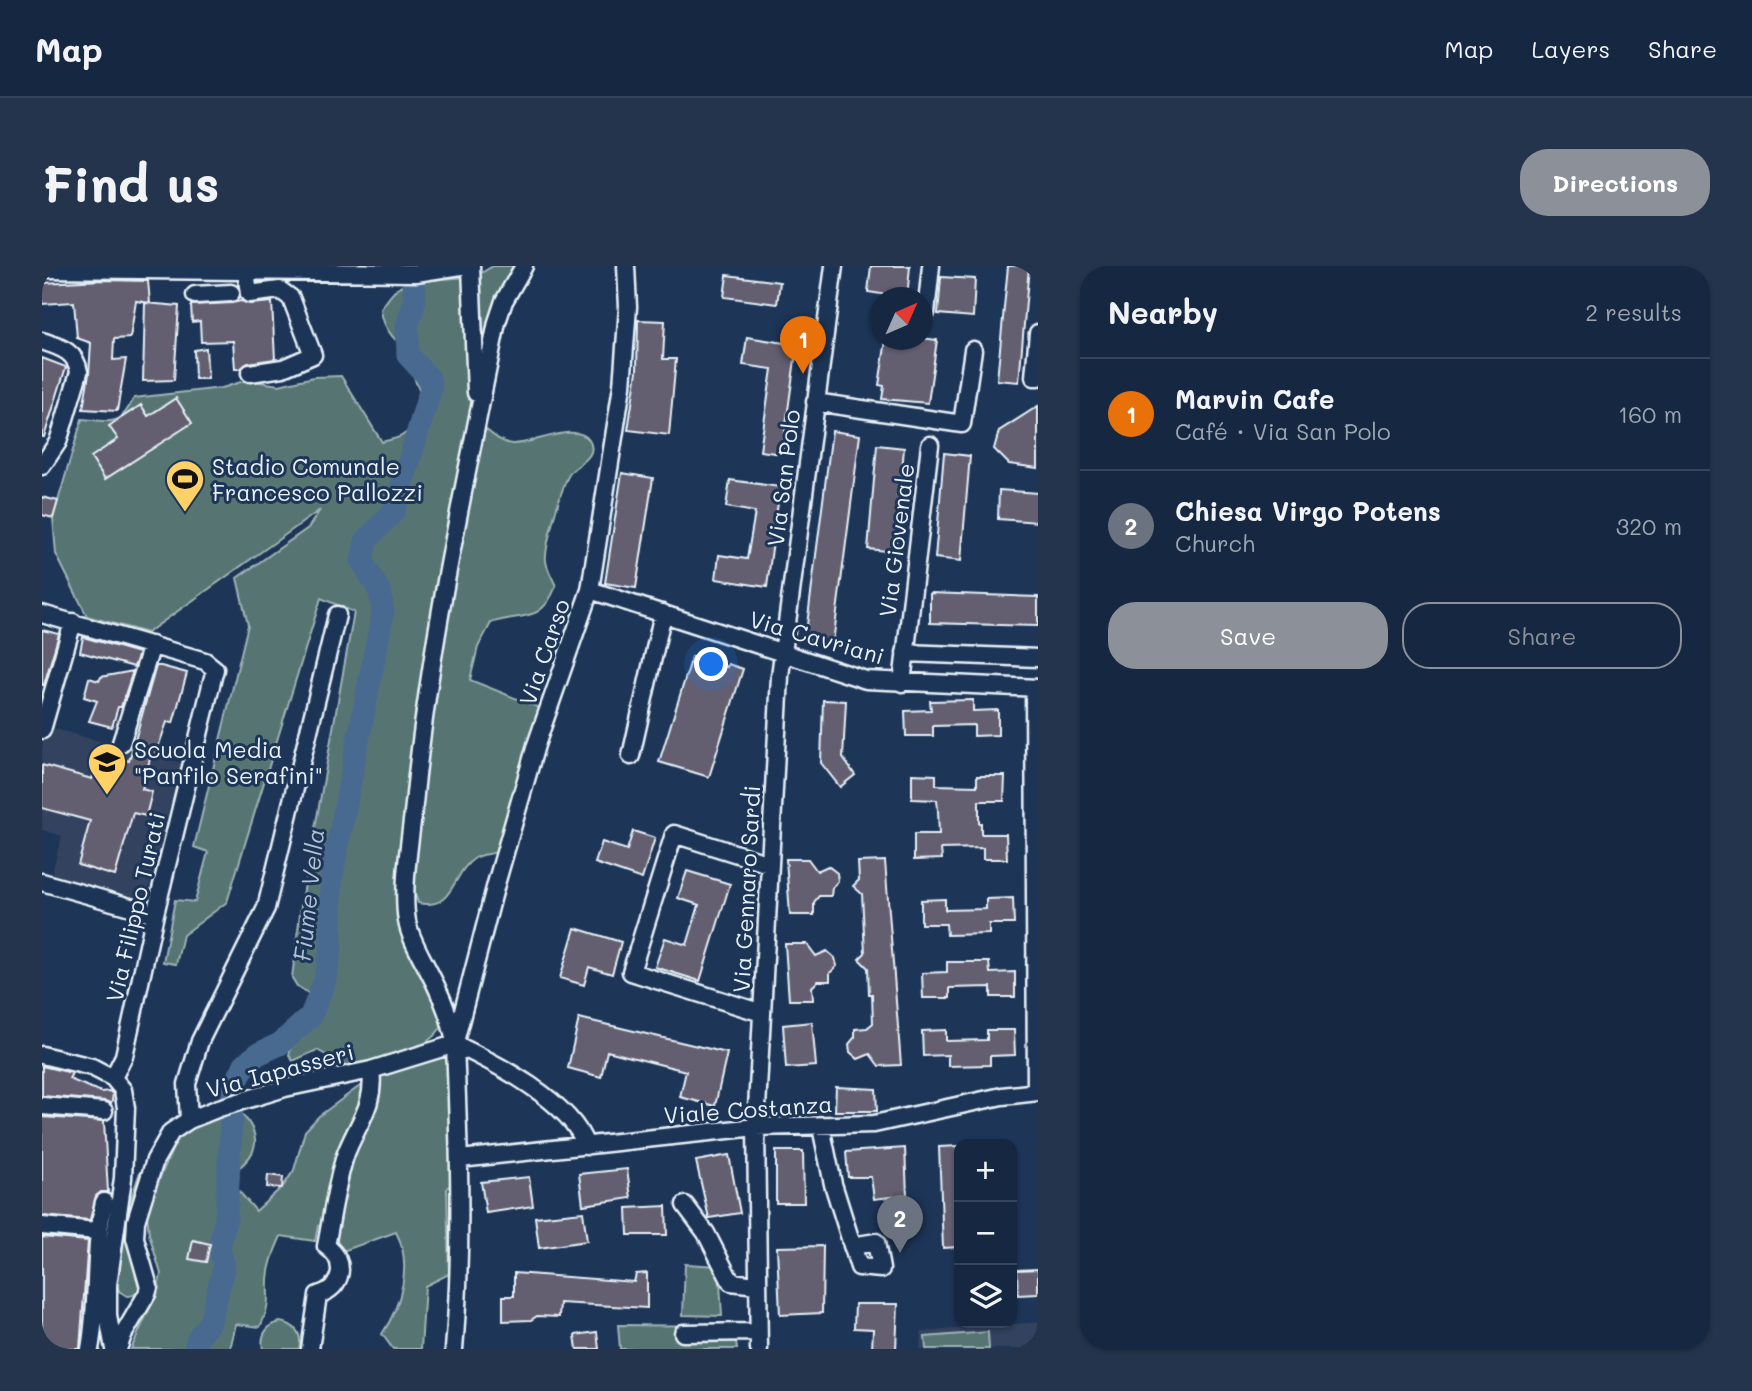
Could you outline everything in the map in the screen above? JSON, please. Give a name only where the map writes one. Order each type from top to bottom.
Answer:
[{"type":"street","points":[[42,270],[121,267],[416,273],[461,266]]},
{"type":"street","points":[[471,266],[478,418]]},
{"type":"street","points":[[454,1349],[460,1263],[460,1159],[454,1044],[446,1006],[413,941],[407,920],[406,890],[427,692],[437,626],[496,322],[504,301],[524,266]]},
{"type":"street","name":"Via Carso","points":[[454,1044],[536,745],[590,590],[622,386],[628,307],[626,266]]},
{"type":"street","name":"Via San Polo","points":[[783,653],[834,266]]},
{"type":"street","points":[[929,287],[931,266]]},
{"type":"street","points":[[195,295],[224,293],[220,269]]},
{"type":"street","points":[[246,271],[249,294],[280,290],[291,298],[313,355],[283,368],[250,373]]},
{"type":"street","points":[[1038,333],[1034,377],[1038,377]]},
{"type":"street","points":[[42,341],[71,354],[77,362],[79,372],[58,442],[42,466]]},
{"type":"street","points":[[815,402],[962,424],[973,350]]},
{"type":"street","name":"Via Giovenale","points":[[902,683],[930,445]]},
{"type":"street","name":"Via Cavriani","points":[[590,590],[866,680],[1036,688]]},
{"type":"street","points":[[631,756],[663,613]]},
{"type":"street","points":[[42,614],[152,645],[121,743]]},
{"type":"street","points":[[189,1120],[187,1084],[200,1041],[266,908],[337,615]]},
{"type":"street","points":[[42,730],[73,622]]},
{"type":"street","name":"Via Filippo Turati","points":[[113,1078],[124,1056],[155,914],[215,670],[211,664],[152,645]]},
{"type":"street","name":"Via Gennaro Sardi","points":[[759,1349],[756,1127],[783,653]]},
{"type":"street","points":[[905,653],[1038,658]]},
{"type":"street","points":[[1036,688],[1037,1092]]},
{"type":"street","points":[[762,1013],[631,972],[674,834],[769,864]]},
{"type":"street","points":[[42,882],[155,914]]},
{"type":"street","points":[[454,1044],[527,1082],[564,1114],[580,1132],[586,1146]]},
{"type":"street","name":"Via Iapasseri","points":[[116,1349],[149,1287],[135,1238],[140,1207],[152,1169],[163,1142],[171,1132],[189,1120],[219,1108],[285,1088],[371,1070],[454,1044]]},
{"type":"street","points":[[42,1055],[76,1061],[113,1078],[124,1090],[126,1108],[123,1178],[101,1316],[90,1349]]},
{"type":"street","points":[[310,1349],[318,1295],[332,1289],[340,1277],[337,1256],[326,1246],[345,1158],[370,1102],[371,1070]]},
{"type":"street","name":"Viale Costanza","points":[[460,1159],[756,1127],[821,1127],[900,1120],[1002,1096],[1037,1092]]},
{"type":"street","points":[[42,1106],[104,1111]]},
{"type":"street","points":[[821,1127],[833,1184],[852,1246]]},
{"type":"street","points":[[104,1202],[97,1231],[101,1316],[116,1349]]},
{"type":"street","points":[[685,1205],[706,1233],[731,1282],[757,1285]]},
{"type":"street","points":[[42,1226],[97,1231]]},
{"type":"street","points":[[101,1316],[132,1307],[143,1300]]},
{"type":"street","points":[[683,1333],[758,1332]]},
{"type":"shaded area","name":"Scuola Media \"Panfilo Serafini\"","points":[[48,727],[181,763],[145,902],[51,875],[62,836],[42,830],[42,747]]},
{"type":"shaded area","points":[[1038,1322],[1038,1349],[920,1349],[921,1332],[1017,1328],[1017,1324]]},
{"type":"green space","points":[[493,266],[520,266],[481,380],[478,275]]},
{"type":"green space","points":[[465,277],[472,391],[471,426],[396,894],[401,932],[440,1006],[441,1028],[420,1046],[395,1057],[340,1068],[317,1050],[293,1061],[289,1055],[291,1048],[309,1030],[308,993],[297,986],[292,978],[301,906],[354,612],[321,598],[227,902],[183,935],[176,964],[163,962],[175,900],[195,902],[208,852],[194,847],[248,625],[237,578],[308,528],[320,510],[147,633],[87,616],[56,554],[53,518],[82,419],[108,421],[119,418],[134,398],[222,388],[247,380],[279,385],[314,377],[341,376],[382,442],[403,435],[412,427],[420,408],[414,374],[417,358],[398,343],[389,331],[381,309],[399,287],[421,281]]},
{"type":"green space","points":[[480,425],[499,439],[512,444],[575,433],[589,440],[591,451],[570,473],[554,517],[546,554],[556,586],[550,598],[544,607],[530,615],[491,623],[478,647],[470,680],[545,710],[502,850],[475,858],[461,872],[446,896],[439,901],[430,904],[418,903],[409,874],[429,707]]},
{"type":"green space","points":[[452,1052],[453,1179],[447,1189],[449,1274],[425,1286],[421,1349],[393,1349],[382,1334],[395,1311],[404,1271],[404,1258],[396,1232],[340,1252],[333,1224],[318,1226],[315,1241],[281,1236],[270,1268],[267,1308],[260,1327],[236,1324],[230,1349],[131,1349],[157,1292],[161,1274],[149,1234],[147,1214],[176,1141],[192,1128],[217,1115],[243,1115],[253,1131],[255,1145],[249,1158],[236,1170],[236,1188],[256,1211],[284,1185],[294,1170],[305,1131],[319,1116],[357,1088],[408,1062]]},
{"type":"green space","points":[[140,1172],[144,1173],[131,1209],[129,1224],[141,1283],[137,1292],[127,1296],[119,1291],[117,1285],[125,1216]]},
{"type":"green space","points":[[685,1264],[719,1266],[722,1316],[683,1315]]},
{"type":"green space","points":[[280,1322],[297,1331],[299,1349],[263,1349],[266,1331]]},
{"type":"green space","points":[[618,1325],[734,1326],[737,1349],[620,1349]]},
{"type":"green space","points":[[988,1332],[989,1349],[926,1349],[925,1337]]},
{"type":"building","points":[[871,266],[910,266],[908,287],[870,287],[868,292]]},
{"type":"building","points":[[1008,266],[1029,266],[1019,382],[997,380]]},
{"type":"building","points":[[727,275],[780,282],[777,304],[724,297]]},
{"type":"building","points":[[941,277],[975,279],[973,317],[938,314]]},
{"type":"building","points":[[148,281],[150,303],[136,301],[130,338],[114,339],[113,360],[126,359],[117,411],[83,409],[91,343],[77,338],[74,302],[42,304],[42,283]]},
{"type":"building","points":[[241,301],[250,304],[272,302],[275,359],[248,363],[235,369],[233,341],[201,342],[200,321],[192,322],[191,305]]},
{"type":"building","points":[[145,303],[179,306],[174,380],[143,381]]},
{"type":"building","points":[[638,320],[665,321],[663,359],[676,359],[669,435],[628,430],[637,371]]},
{"type":"building","points":[[747,337],[797,345],[782,454],[760,451],[772,369],[743,365]]},
{"type":"building","points":[[933,339],[937,340],[928,403],[882,399],[884,386],[879,385],[884,350],[933,350]]},
{"type":"building","points":[[206,348],[208,379],[195,379],[194,350]]},
{"type":"building","points":[[42,358],[66,367],[44,437],[42,437]]},
{"type":"building","points":[[176,398],[192,423],[105,479],[91,457],[118,439],[109,426],[141,405],[148,416]]},
{"type":"building","points":[[1038,406],[1038,468],[1009,464],[994,449],[999,431]]},
{"type":"building","points":[[832,431],[860,435],[833,643],[805,640]]},
{"type":"building","points":[[877,445],[904,448],[895,552],[868,549]]},
{"type":"building","points":[[944,453],[970,456],[961,561],[935,558]]},
{"type":"building","points":[[622,473],[653,478],[636,588],[605,583]]},
{"type":"building","points":[[730,480],[780,487],[767,587],[716,579],[719,555],[747,559],[755,512],[726,507]]},
{"type":"building","points":[[999,490],[1038,493],[1038,522],[998,519]]},
{"type":"building","points":[[42,497],[58,501],[53,518],[42,515]]},
{"type":"building","points":[[930,593],[1038,597],[1038,626],[930,623]]},
{"type":"building","points":[[42,630],[59,634],[44,685],[42,685]]},
{"type":"building","points":[[83,637],[139,653],[134,667],[80,652]]},
{"type":"building","points":[[692,657],[743,669],[709,777],[659,762]]},
{"type":"building","points":[[156,666],[187,673],[173,723],[167,722],[155,756],[151,755],[142,789],[152,792],[146,816],[133,813],[115,876],[78,865],[90,821],[42,808],[42,765],[92,779],[100,753],[129,761]]},
{"type":"building","points":[[133,671],[112,727],[89,721],[97,701],[84,697],[89,678],[99,681],[101,677]]},
{"type":"building","points":[[823,700],[846,701],[843,758],[855,775],[840,787],[821,763]]},
{"type":"building","points":[[973,700],[973,711],[998,710],[998,735],[974,736],[974,725],[933,726],[933,736],[906,736],[905,711],[931,710],[930,701]]},
{"type":"building","points":[[912,774],[936,775],[936,785],[977,786],[977,776],[1005,776],[1004,801],[979,801],[979,823],[981,834],[1006,834],[1007,859],[983,859],[983,848],[941,849],[942,859],[914,860],[914,834],[939,834],[937,800],[912,799]]},
{"type":"building","points":[[633,831],[655,838],[642,879],[595,863],[602,842],[627,850]]},
{"type":"building","points":[[786,859],[808,859],[817,871],[828,866],[837,873],[838,881],[832,888],[831,896],[819,896],[814,902],[814,915],[790,915]]},
{"type":"building","points":[[885,861],[901,1065],[879,1066],[870,1054],[858,1059],[850,1052],[849,1044],[855,1037],[855,1029],[867,1028],[873,1023],[868,968],[859,959],[865,953],[862,894],[853,886],[859,880],[858,862]]},
{"type":"building","points":[[687,871],[730,884],[700,981],[655,967],[665,938],[687,945],[699,905],[678,898]]},
{"type":"building","points":[[1013,898],[1014,924],[989,924],[989,934],[947,935],[946,924],[921,924],[921,900],[945,899],[945,910],[986,909],[986,899]]},
{"type":"building","points":[[575,928],[621,942],[612,974],[589,967],[584,985],[560,978]]},
{"type":"building","points":[[785,944],[807,944],[816,956],[827,951],[835,958],[837,966],[830,973],[830,981],[818,981],[812,987],[813,1000],[789,1000]]},
{"type":"building","points":[[947,962],[989,962],[990,973],[1015,972],[1015,997],[991,997],[991,987],[950,988],[950,998],[923,998],[922,973],[947,972]]},
{"type":"building","points":[[579,1018],[727,1053],[715,1106],[680,1097],[686,1071],[607,1051],[601,1077],[568,1068]]},
{"type":"building","points":[[812,1022],[816,1066],[786,1068],[783,1025]]},
{"type":"building","points":[[946,1030],[946,1041],[987,1040],[987,1030],[1014,1030],[1015,1055],[990,1056],[990,1065],[948,1066],[948,1055],[923,1056],[922,1031]]},
{"type":"building","points":[[42,1066],[72,1073],[69,1079],[101,1092],[109,1091],[113,1094],[111,1103],[42,1096]]},
{"type":"building","points":[[836,1087],[876,1089],[877,1111],[835,1111]]},
{"type":"building","points":[[42,1117],[104,1121],[108,1192],[101,1192],[96,1196],[90,1220],[42,1216]]},
{"type":"building","points":[[954,1146],[954,1247],[943,1248],[939,1147]]},
{"type":"building","points":[[905,1148],[907,1195],[874,1199],[871,1177],[848,1177],[846,1152]]},
{"type":"building","points":[[776,1151],[803,1151],[804,1203],[776,1203]]},
{"type":"building","points":[[729,1155],[740,1213],[709,1218],[696,1161]]},
{"type":"building","points":[[627,1169],[631,1198],[583,1205],[579,1174]]},
{"type":"building","points":[[268,1175],[283,1177],[282,1188],[267,1187]]},
{"type":"building","points":[[529,1177],[533,1206],[486,1213],[481,1182]]},
{"type":"building","points":[[666,1206],[667,1235],[628,1235],[627,1208]]},
{"type":"building","points":[[583,1212],[587,1241],[539,1248],[535,1217]]},
{"type":"building","points":[[42,1237],[88,1241],[80,1349],[42,1349]]},
{"type":"building","points":[[193,1240],[210,1244],[206,1262],[189,1259]]},
{"type":"building","points":[[823,1246],[822,1313],[780,1315],[777,1247]]},
{"type":"building","points":[[1038,1269],[1038,1294],[1018,1295],[1017,1270]]},
{"type":"building","points":[[514,1273],[634,1282],[636,1274],[647,1273],[647,1308],[560,1303],[559,1317],[537,1316],[531,1320],[503,1321],[503,1296],[514,1296]]},
{"type":"building","points":[[855,1304],[898,1304],[896,1349],[872,1349],[873,1329],[854,1328]]},
{"type":"building","points":[[597,1332],[599,1349],[577,1349],[575,1335]]},
{"type":"waterway","name":"Fiume Vella","points":[[195,1349],[198,1338],[210,1322],[224,1267],[219,1247],[226,1218],[233,1090],[245,1064],[258,1054],[280,1044],[311,1016],[325,980],[331,947],[331,880],[383,612],[380,592],[362,561],[366,541],[394,511],[431,388],[429,378],[408,355],[407,326],[414,304],[415,266]]},
{"type":"place","name":"Marvin Cafe","points":[[803,374]]},
{"type":"place","name":"Stadio Comunale Francesco Pallozzi","points":[[185,513]]},
{"type":"place","name":"Scuola Media \"Panfilo Serafini\"","points":[[107,796]]},
{"type":"place","name":"Chiesa Virgo Potens","points":[[900,1253]]}]
